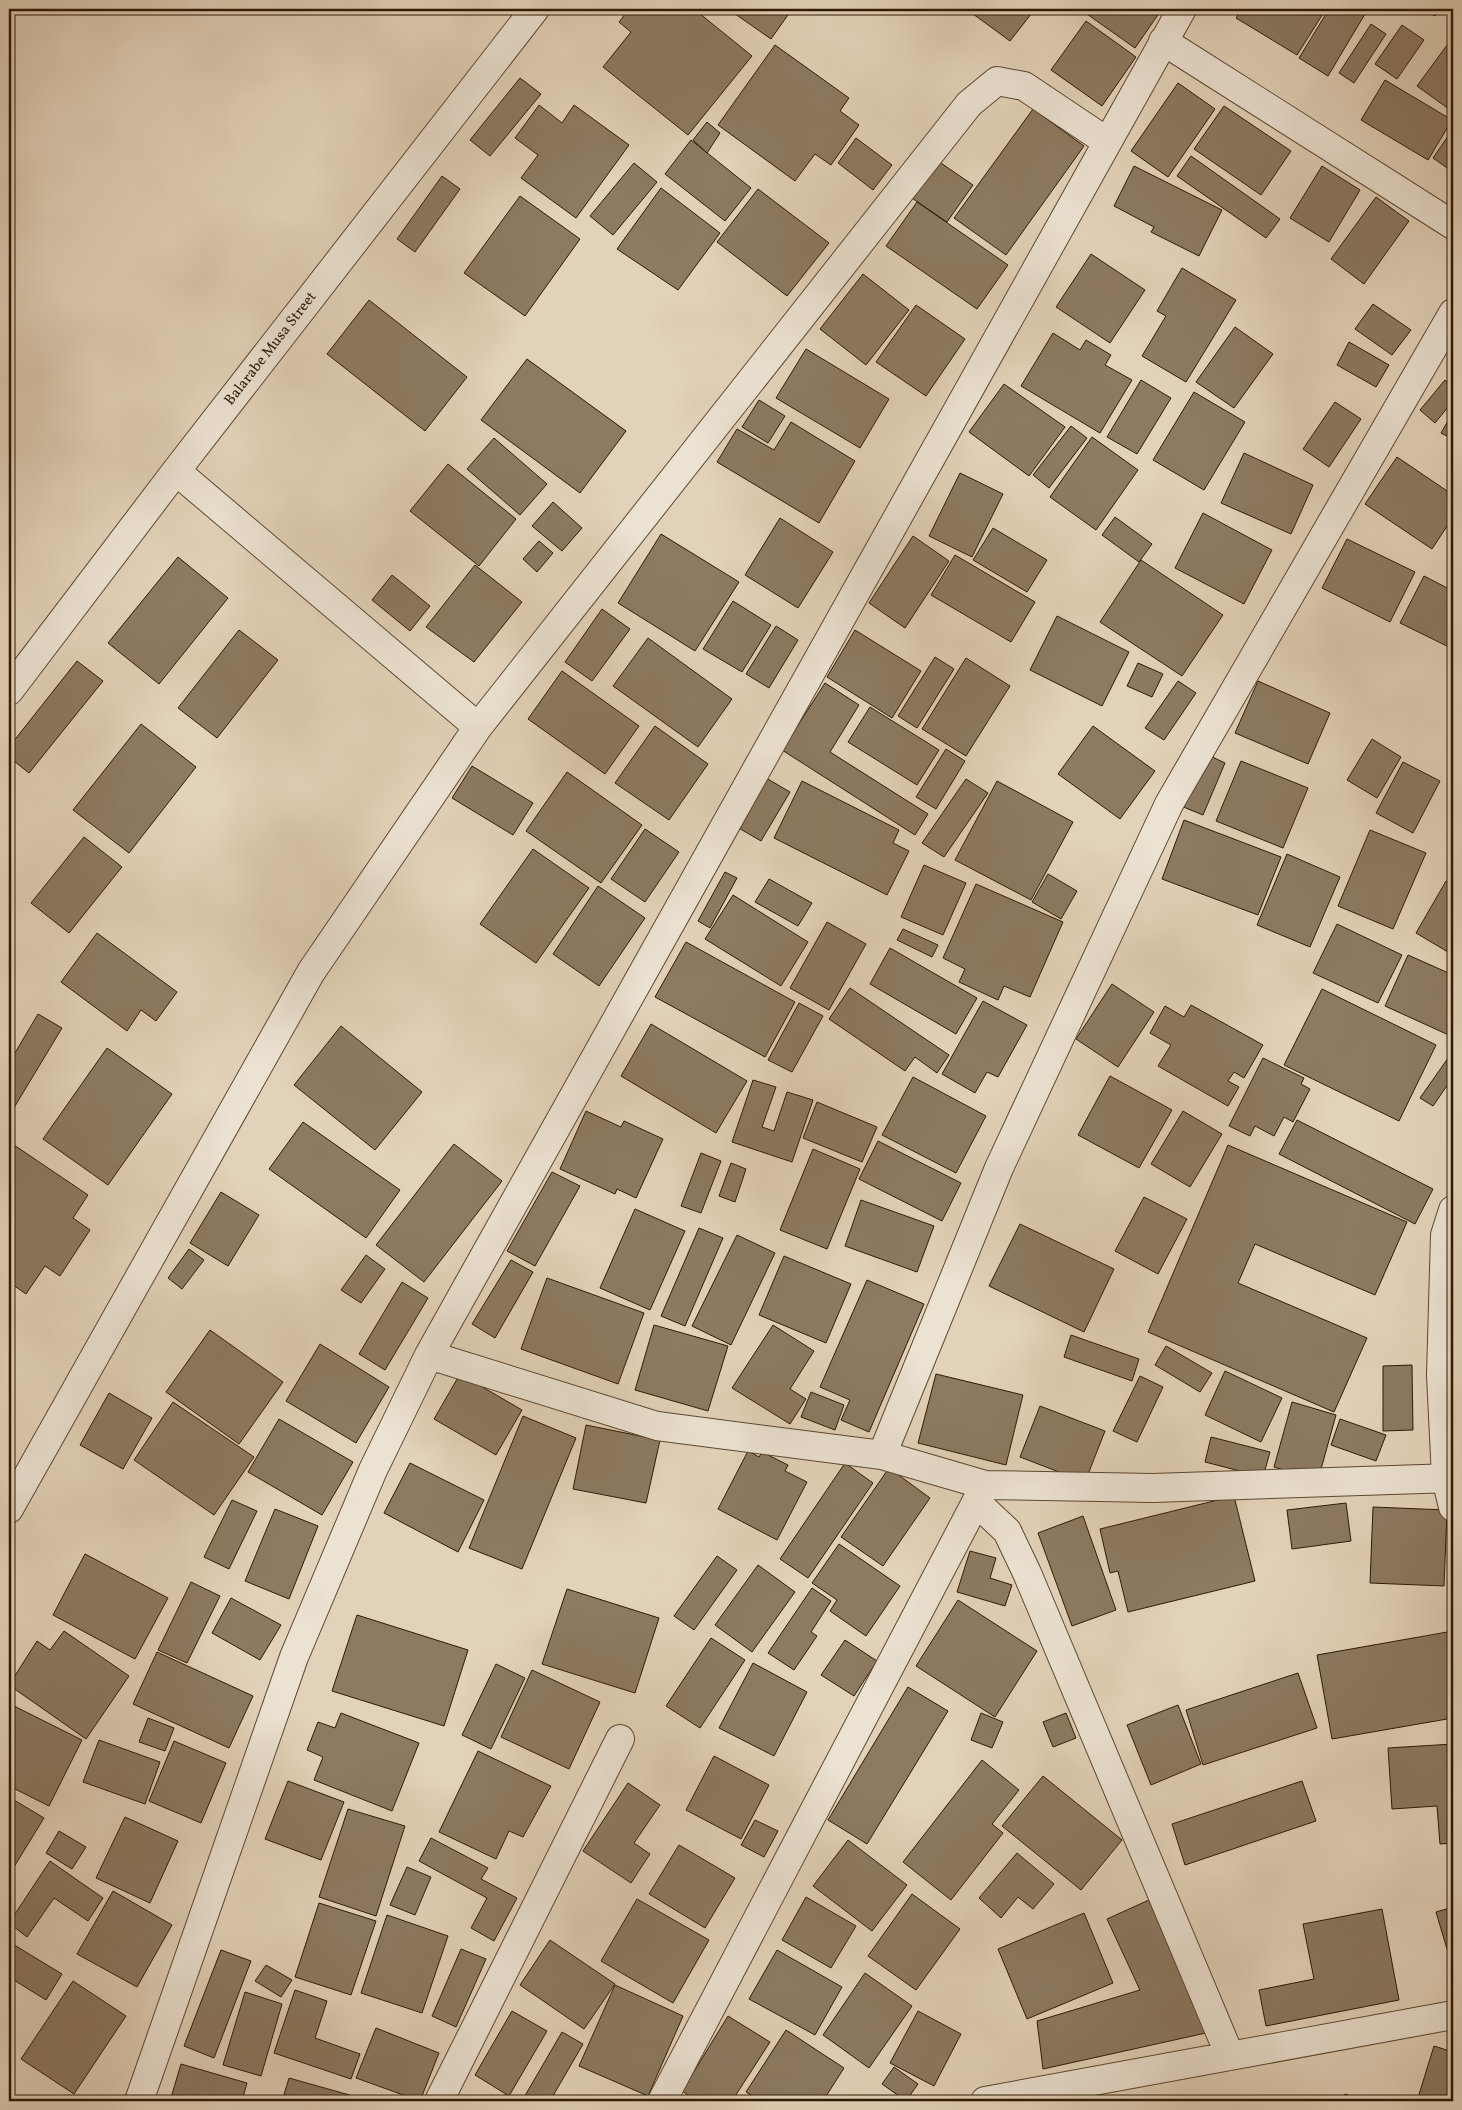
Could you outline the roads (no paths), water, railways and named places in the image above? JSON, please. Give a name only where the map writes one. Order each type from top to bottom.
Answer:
[{"type":"street","name":"Balarabe Musa Street","points":[[9,691],[176,471],[535,9]]},
{"type":"street","points":[[139,2101],[294,1657],[373,1470],[429,1355],[1106,141],[1182,9]]},
{"type":"street","points":[[1163,41],[1453,224]]},
{"type":"street","points":[[9,1509],[311,972],[478,727],[969,104],[997,81],[1024,86],[1106,141]]},
{"type":"street","points":[[882,1455],[999,1168],[1169,804],[1453,313]]},
{"type":"street","points":[[176,471],[478,727]]},
{"type":"street","points":[[1453,1210],[1445,1235],[1440,1375],[1453,1508]]},
{"type":"street","points":[[429,1355],[657,1426],[882,1455],[981,1493],[1450,1478]]},
{"type":"street","points":[[981,1493],[1011,1540],[1230,2056]]},
{"type":"street","points":[[662,2101],[981,1493]]},
{"type":"street","points":[[439,2101],[620,1739]]},
{"type":"street","points":[[985,2101],[1453,2015]]}]
